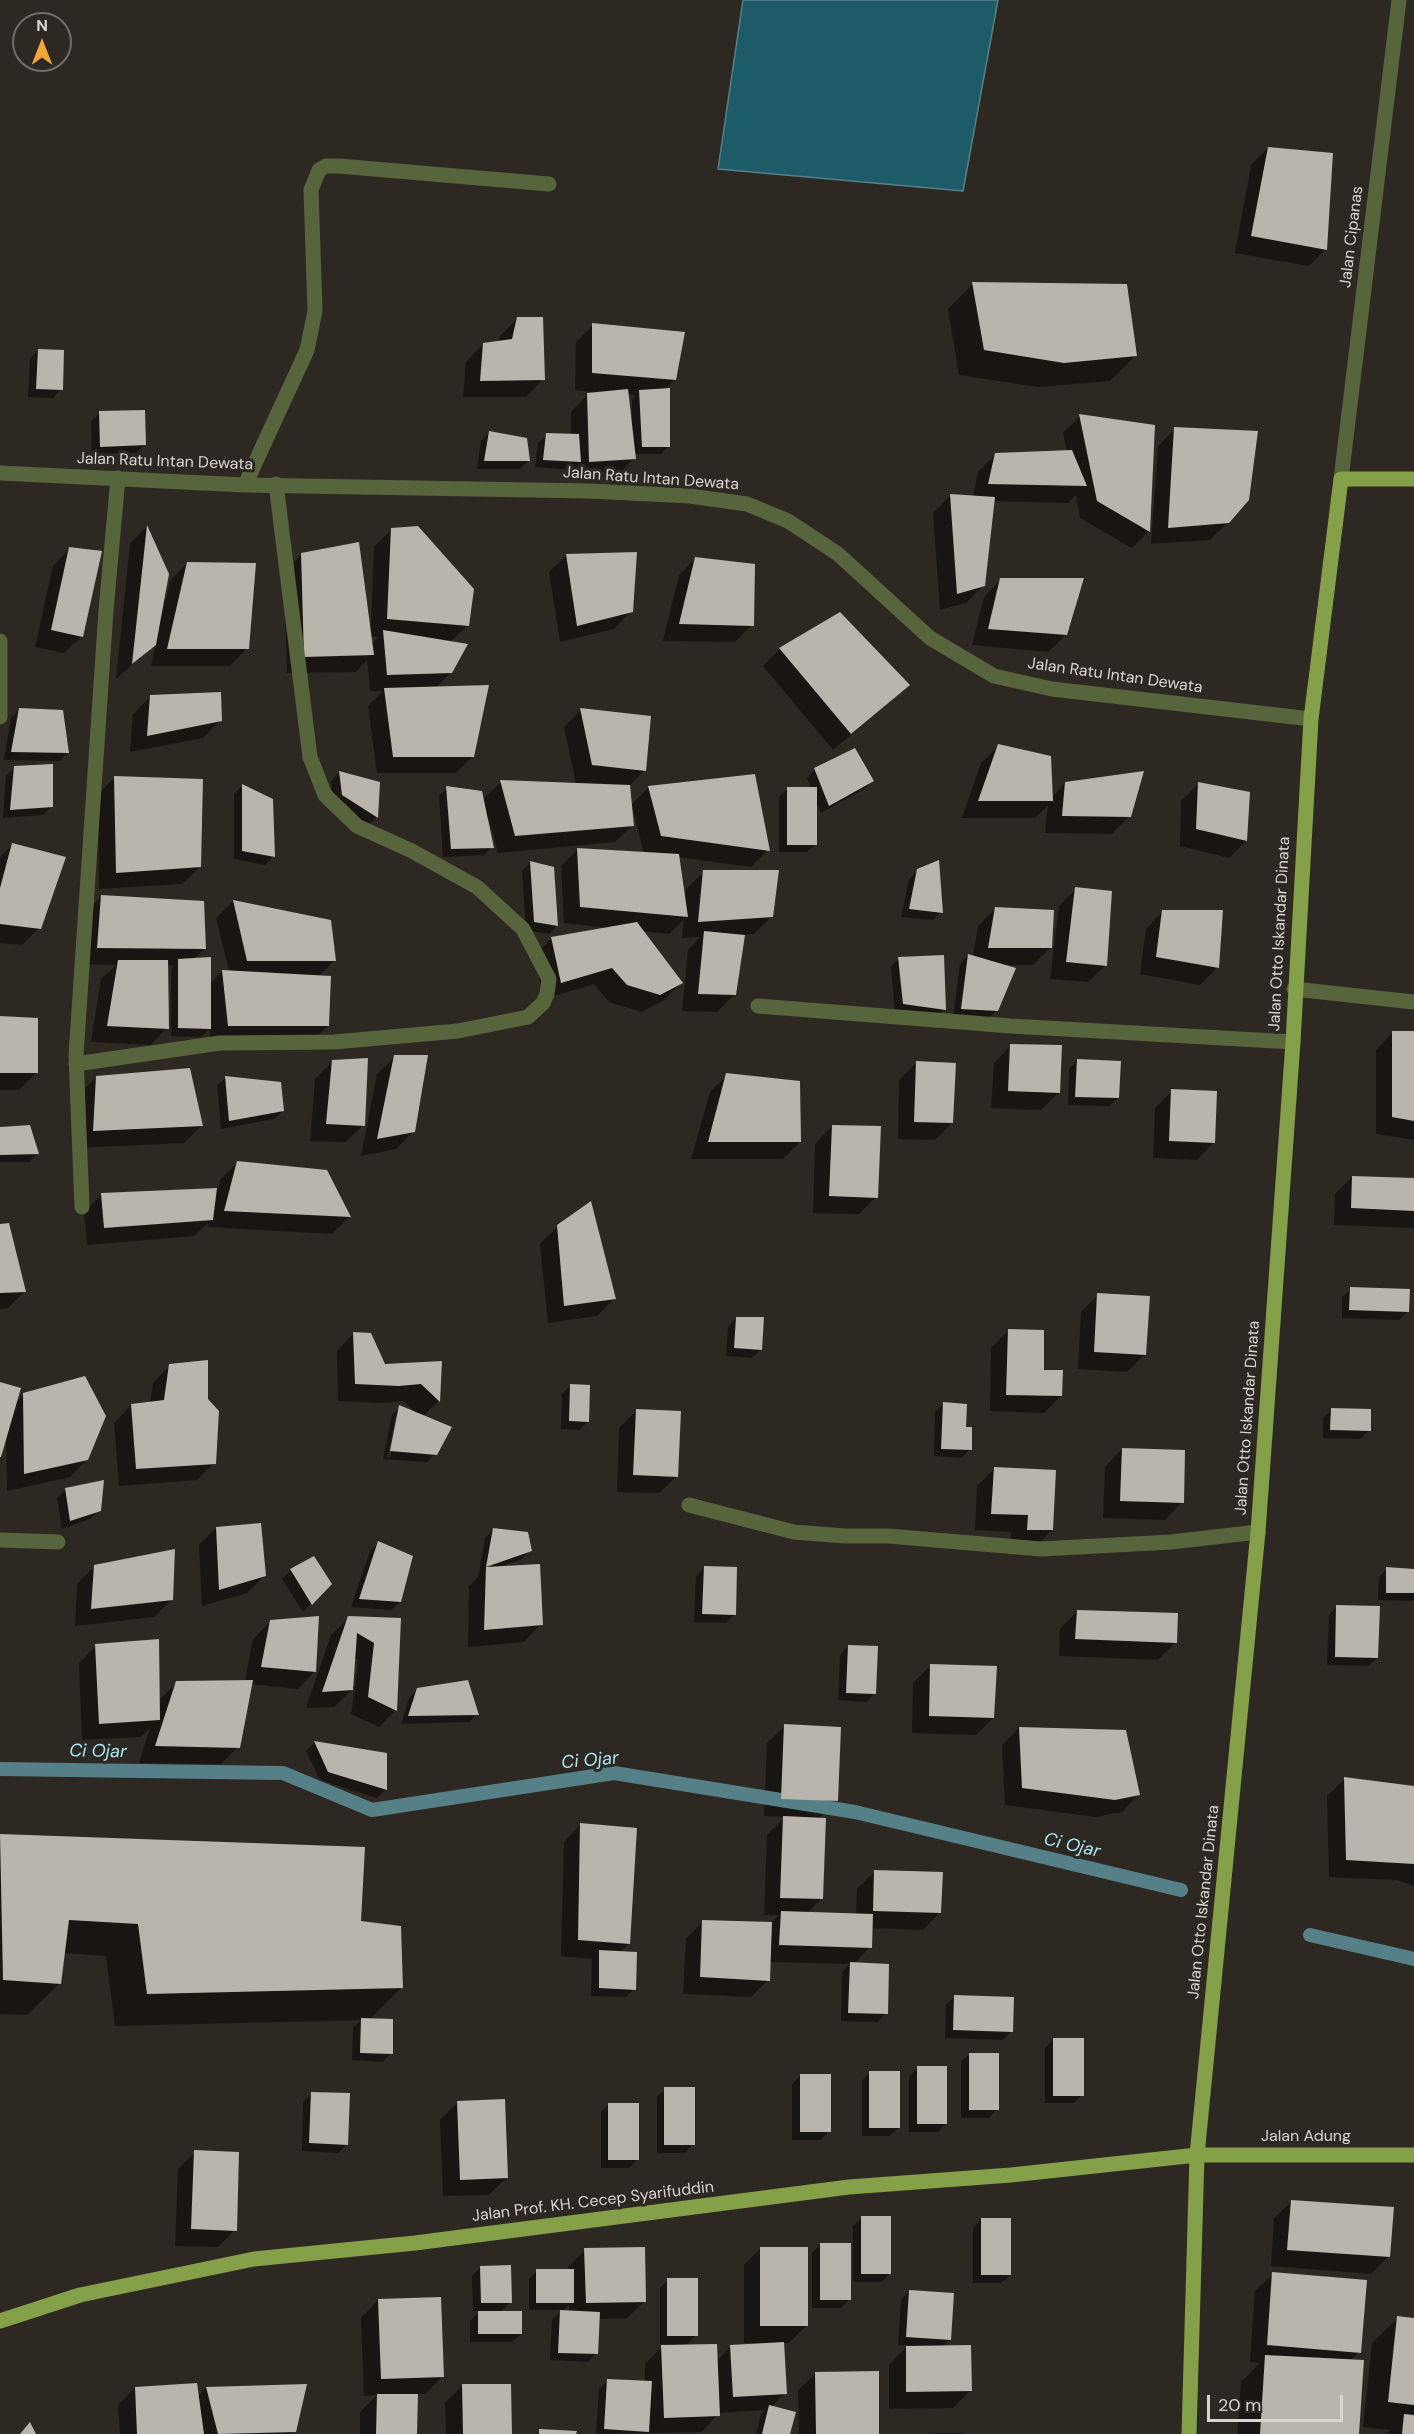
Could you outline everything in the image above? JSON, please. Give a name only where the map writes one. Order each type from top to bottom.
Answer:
[{"type":"main road","points":[[1341,478],[1414,479]]},
{"type":"main road","name":"Jalan Otto Iskandar Dinata","points":[[1189,2434],[1197,2155],[1258,1532],[1293,1042],[1294,988],[1311,719],[1341,478]]},
{"type":"main road","name":"Jalan Adung","points":[[1197,2155],[1414,2155]]},
{"type":"main road","name":"Jalan Prof. KH. Cecep Syarifuddin","points":[[0,2321],[80,2295],[254,2259],[415,2244],[849,2187],[1011,2175],[1197,2155]]},
{"type":"street","name":"Jalan Cipanas","points":[[1341,478],[1399,0]]},
{"type":"street","points":[[245,484],[307,350],[315,311],[311,190],[319,170],[326,166],[339,165],[549,184]]},
{"type":"street","name":"Jalan Ratu Intan Dewata","points":[[0,473],[245,484],[589,491],[690,496],[747,504],[789,521],[838,554],[930,638],[994,676],[1052,689],[1311,719]]},
{"type":"street","points":[[82,1207],[76,1064],[106,610],[118,478]]},
{"type":"street","points":[[76,1064],[220,1043],[334,1042],[458,1031],[528,1017],[543,1003],[547,994],[549,979],[523,929],[477,887],[412,851],[357,826],[325,795],[310,757],[276,484]]},
{"type":"street","points":[[0,640],[0,717]]},
{"type":"street","points":[[1294,988],[1414,1002]]},
{"type":"street","points":[[758,1006],[1011,1026],[1293,1042]]},
{"type":"street","points":[[689,1505],[794,1532],[845,1536],[888,1536],[1041,1549],[1171,1542],[1258,1532]]},
{"type":"street","points":[[0,1540],[58,1542]]},
{"type":"water","points":[[743,0],[998,0],[963,191],[718,169]]},
{"type":"building","points":[[1268,147],[1333,153],[1327,250],[1251,236]]},
{"type":"building","points":[[972,282],[1127,284],[1137,356],[1064,363],[984,350]]},
{"type":"building","points":[[517,317],[543,317],[545,380],[480,381],[483,343],[512,339]]},
{"type":"building","points":[[592,323],[685,332],[676,380],[592,373]]},
{"type":"building","points":[[38,349],[64,350],[63,390],[36,389]]},
{"type":"building","points":[[670,388],[670,447],[642,447],[639,390]]},
{"type":"building","points":[[628,389],[636,459],[589,462],[587,393]]},
{"type":"building","points":[[145,410],[146,445],[100,447],[99,411]]},
{"type":"building","points":[[1079,414],[1155,425],[1150,532],[1097,501]]},
{"type":"building","points":[[1174,427],[1258,431],[1249,500],[1229,523],[1168,528]]},
{"type":"building","points":[[489,431],[527,438],[530,461],[484,461]]},
{"type":"building","points":[[546,433],[579,434],[581,462],[543,460]]},
{"type":"building","points":[[1072,450],[1087,486],[988,484],[995,453]]},
{"type":"building","points":[[950,494],[995,497],[985,586],[957,594]]},
{"type":"building","points":[[147,525],[169,574],[156,645],[132,664]]},
{"type":"building","points":[[418,526],[474,589],[469,626],[387,619],[391,528]]},
{"type":"building","points":[[359,542],[374,655],[304,657],[301,553]]},
{"type":"building","points":[[69,547],[102,551],[83,637],[51,630]]},
{"type":"building","points":[[637,552],[633,612],[577,626],[566,554]]},
{"type":"building","points":[[695,557],[755,564],[754,626],[679,624]]},
{"type":"building","points":[[187,562],[256,563],[249,649],[167,649]]},
{"type":"building","points":[[1000,578],[1084,578],[1067,635],[988,629]]},
{"type":"building","points":[[840,612],[910,685],[851,734],[779,648]]},
{"type":"building","points":[[383,630],[468,644],[452,673],[387,675]]},
{"type":"building","points":[[489,685],[474,757],[393,757],[384,688]]},
{"type":"building","points":[[221,692],[222,721],[147,736],[150,695]]},
{"type":"building","points":[[19,708],[63,710],[69,753],[11,752]]},
{"type":"building","points":[[580,708],[651,716],[646,771],[592,765]]},
{"type":"building","points":[[998,744],[1051,756],[1053,801],[978,801]]},
{"type":"building","points":[[855,748],[874,781],[829,806],[814,768]]},
{"type":"building","points":[[53,764],[53,807],[10,810],[14,766]]},
{"type":"building","points":[[339,771],[380,782],[378,818],[342,795]]},
{"type":"building","points":[[1144,771],[1131,817],[1062,816],[1065,782]]},
{"type":"building","points":[[755,774],[770,851],[661,836],[648,786]]},
{"type":"building","points":[[114,776],[203,779],[201,867],[116,873]]},
{"type":"building","points":[[500,780],[630,785],[634,826],[515,836]]},
{"type":"building","points":[[1198,782],[1250,792],[1247,841],[1196,829]]},
{"type":"building","points":[[242,784],[273,799],[275,857],[242,851]]},
{"type":"building","points":[[446,786],[482,791],[494,848],[451,849]]},
{"type":"building","points":[[787,787],[817,787],[817,845],[787,845]]},
{"type":"building","points":[[12,843],[66,857],[41,929],[0,924],[0,888]]},
{"type":"building","points":[[577,848],[679,854],[688,917],[580,907]]},
{"type":"building","points":[[939,860],[943,913],[909,909],[917,869]]},
{"type":"building","points":[[530,861],[554,867],[558,926],[534,922]]},
{"type":"building","points":[[703,870],[779,870],[773,917],[698,922]]},
{"type":"building","points":[[1075,887],[1112,891],[1107,966],[1066,962]]},
{"type":"building","points":[[101,895],[204,901],[206,949],[97,948]]},
{"type":"building","points":[[233,900],[331,920],[336,961],[247,961]]},
{"type":"building","points":[[995,907],[1054,910],[1052,948],[988,948]]},
{"type":"building","points":[[1162,910],[1223,910],[1219,968],[1156,957]]},
{"type":"building","points":[[637,922],[683,983],[660,995],[627,985],[612,968],[561,983],[551,937]]},
{"type":"building","points":[[704,931],[745,935],[736,995],[698,994]]},
{"type":"building","points":[[968,954],[1016,968],[998,1011],[961,1009]]},
{"type":"building","points":[[944,955],[946,1010],[903,1004],[898,957]]},
{"type":"building","points":[[211,957],[211,1029],[178,1028],[178,959]]},
{"type":"building","points":[[118,960],[168,960],[169,1029],[107,1026]]},
{"type":"building","points":[[222,970],[331,976],[329,1026],[228,1026]]},
{"type":"building","points":[[0,1016],[38,1018],[38,1073],[0,1073]]},
{"type":"building","points":[[1392,1031],[1414,1031],[1414,1121],[1392,1117]]},
{"type":"building","points":[[1010,1044],[1062,1045],[1060,1093],[1008,1091]]},
{"type":"building","points":[[394,1055],[428,1055],[415,1132],[377,1139]]},
{"type":"building","points":[[368,1058],[365,1126],[326,1124],[332,1060]]},
{"type":"building","points":[[1077,1059],[1121,1061],[1119,1098],[1075,1097]]},
{"type":"building","points":[[916,1061],[956,1063],[953,1123],[914,1122]]},
{"type":"building","points":[[190,1068],[203,1126],[93,1131],[96,1076]]},
{"type":"building","points":[[726,1073],[800,1081],[801,1142],[708,1142]]},
{"type":"building","points":[[225,1076],[281,1082],[284,1111],[229,1121]]},
{"type":"building","points":[[1171,1089],[1217,1091],[1215,1143],[1169,1141]]},
{"type":"building","points":[[30,1125],[39,1154],[0,1155],[0,1127]]},
{"type":"building","points":[[832,1125],[881,1126],[878,1198],[829,1196]]},
{"type":"building","points":[[237,1161],[327,1170],[351,1217],[224,1211]]},
{"type":"building","points":[[1352,1176],[1414,1178],[1414,1211],[1351,1208]]},
{"type":"building","points":[[217,1188],[213,1220],[104,1228],[101,1193]]},
{"type":"building","points":[[591,1201],[616,1299],[564,1306],[557,1225]]},
{"type":"building","points":[[9,1223],[26,1292],[0,1293],[0,1224]]},
{"type":"building","points":[[1350,1287],[1410,1289],[1409,1312],[1349,1310]]},
{"type":"building","points":[[1097,1293],[1150,1296],[1146,1355],[1094,1352]]},
{"type":"building","points":[[736,1317],[764,1317],[762,1350],[734,1348]]},
{"type":"building","points":[[1008,1329],[1044,1330],[1044,1370],[1063,1370],[1062,1396],[1006,1395]]},
{"type":"building","points":[[353,1332],[371,1333],[385,1364],[442,1361],[440,1402],[421,1384],[399,1386],[355,1384]]},
{"type":"building","points":[[208,1360],[208,1399],[219,1411],[216,1464],[136,1469],[131,1404],[164,1400],[169,1364]]},
{"type":"building","points":[[85,1376],[106,1416],[88,1460],[24,1474],[23,1393]]},
{"type":"building","points":[[0,1382],[21,1388],[1,1457],[0,1457]]},
{"type":"building","points":[[570,1384],[590,1385],[589,1422],[569,1421]]},
{"type":"building","points":[[943,1402],[967,1404],[966,1427],[972,1427],[972,1450],[941,1449]]},
{"type":"building","points":[[399,1405],[452,1427],[437,1455],[390,1451]]},
{"type":"building","points":[[1331,1408],[1371,1409],[1371,1431],[1330,1430]]},
{"type":"building","points":[[636,1409],[681,1411],[678,1477],[633,1475]]},
{"type":"building","points":[[1122,1448],[1185,1450],[1184,1503],[1120,1501]]},
{"type":"building","points":[[994,1467],[1056,1470],[1053,1530],[1027,1530],[1028,1515],[991,1514]]},
{"type":"building","points":[[104,1480],[101,1511],[70,1521],[65,1488]]},
{"type":"building","points":[[261,1523],[266,1576],[219,1590],[216,1527]]},
{"type":"building","points":[[493,1528],[528,1532],[532,1551],[486,1567]]},
{"type":"building","points":[[378,1541],[413,1556],[401,1602],[359,1599]]},
{"type":"building","points":[[175,1549],[173,1600],[91,1609],[94,1565]]},
{"type":"building","points":[[314,1556],[332,1584],[312,1605],[290,1569]]},
{"type":"building","points":[[540,1564],[543,1625],[484,1630],[486,1567]]},
{"type":"building","points":[[704,1566],[737,1567],[736,1615],[702,1614]]},
{"type":"building","points":[[1386,1567],[1414,1569],[1414,1593],[1386,1593]]},
{"type":"building","points":[[1336,1605],[1380,1606],[1378,1658],[1335,1657]]},
{"type":"building","points":[[1077,1610],[1178,1613],[1177,1643],[1075,1639]]},
{"type":"building","points":[[319,1616],[316,1672],[261,1667],[270,1620]]},
{"type":"building","points":[[348,1616],[401,1618],[397,1711],[368,1697],[374,1643],[357,1633],[353,1690],[322,1692]]},
{"type":"building","points":[[159,1639],[160,1720],[99,1724],[95,1644]]},
{"type":"building","points":[[848,1645],[878,1646],[876,1694],[846,1693]]},
{"type":"building","points":[[930,1664],[997,1666],[994,1718],[929,1716]]},
{"type":"building","points":[[253,1680],[240,1748],[155,1746],[176,1681]]},
{"type":"building","points":[[468,1680],[479,1715],[408,1716],[417,1688]]},
{"type":"building","points":[[784,1724],[841,1727],[838,1801],[781,1799]]},
{"type":"building","points":[[1019,1727],[1126,1730],[1140,1795],[1115,1800],[1022,1788]]},
{"type":"building","points":[[314,1741],[387,1753],[387,1790],[328,1772]]},
{"type":"building","points":[[1344,1777],[1414,1786],[1414,1864],[1346,1860]]},
{"type":"building","points":[[783,1816],[826,1818],[823,1899],[780,1898]]},
{"type":"building","points":[[580,1823],[637,1828],[630,1944],[578,1940]]},
{"type":"building","points":[[0,1834],[365,1847],[361,1921],[401,1926],[403,1988],[147,1994],[138,1924],[69,1920],[61,1984],[3,1980]]},
{"type":"building","points":[[874,1870],[943,1872],[941,1913],[873,1911]]},
{"type":"building","points":[[781,1911],[873,1914],[872,1948],[779,1945]]},
{"type":"building","points":[[702,1920],[772,1922],[770,1981],[700,1977]]},
{"type":"building","points":[[599,1950],[637,1952],[636,1990],[599,1988]]},
{"type":"building","points":[[850,1962],[889,1964],[888,2014],[848,2013]]},
{"type":"building","points":[[954,1995],[1014,1997],[1013,2032],[953,2030]]},
{"type":"building","points":[[361,2018],[393,2019],[393,2054],[360,2053]]},
{"type":"building","points":[[1053,2038],[1084,2038],[1084,2096],[1053,2096]]},
{"type":"building","points":[[969,2053],[999,2053],[999,2110],[969,2110]]},
{"type":"building","points":[[917,2066],[947,2066],[947,2124],[917,2124]]},
{"type":"building","points":[[869,2071],[900,2071],[900,2128],[869,2128]]},
{"type":"building","points":[[800,2074],[831,2074],[831,2132],[800,2132]]},
{"type":"building","points":[[664,2087],[695,2087],[695,2145],[664,2145]]},
{"type":"building","points":[[311,2092],[350,2093],[348,2145],[309,2143]]},
{"type":"building","points":[[505,2099],[508,2178],[460,2180],[457,2101]]},
{"type":"building","points":[[608,2103],[639,2103],[639,2160],[608,2160]]},
{"type":"building","points":[[194,2150],[239,2152],[237,2231],[191,2229]]},
{"type":"building","points":[[1291,2200],[1394,2207],[1390,2257],[1287,2250]]},
{"type":"building","points":[[861,2216],[891,2216],[891,2274],[861,2274]]},
{"type":"building","points":[[981,2218],[1011,2218],[1011,2275],[981,2275]]},
{"type":"building","points":[[820,2243],[851,2243],[851,2300],[820,2300]]},
{"type":"building","points":[[645,2247],[646,2302],[586,2303],[584,2248]]},
{"type":"building","points":[[760,2247],[808,2247],[808,2326],[760,2326]]},
{"type":"building","points":[[511,2265],[512,2303],[481,2303],[480,2266]]},
{"type":"building","points":[[536,2269],[574,2269],[574,2303],[536,2303]]},
{"type":"building","points":[[1272,2272],[1367,2280],[1361,2353],[1267,2345]]},
{"type":"building","points":[[667,2278],[698,2278],[698,2336],[667,2336]]},
{"type":"building","points":[[909,2290],[954,2293],[951,2340],[906,2337]]},
{"type":"building","points":[[441,2297],[444,2377],[381,2379],[378,2299]]},
{"type":"building","points":[[560,2310],[600,2312],[598,2354],[558,2353]]},
{"type":"building","points":[[478,2311],[522,2311],[522,2334],[478,2334]]},
{"type":"building","points":[[1397,2316],[1414,2318],[1414,2405],[1388,2402]]},
{"type":"building","points":[[784,2342],[787,2394],[733,2397],[730,2345]]},
{"type":"building","points":[[717,2344],[720,2416],[664,2418],[661,2345]]},
{"type":"building","points":[[971,2345],[972,2391],[906,2392],[906,2346]]},
{"type":"building","points":[[1265,2355],[1364,2360],[1359,2434],[1260,2434]]},
{"type":"building","points":[[879,2371],[879,2434],[816,2434],[815,2372]]},
{"type":"building","points":[[607,2379],[652,2381],[649,2432],[604,2429]]},
{"type":"building","points":[[197,2383],[204,2434],[137,2434],[135,2387]]},
{"type":"building","points":[[307,2384],[296,2432],[218,2434],[206,2387]]},
{"type":"building","points":[[462,2384],[511,2384],[512,2434],[463,2434]]},
{"type":"building","points":[[377,2394],[418,2394],[417,2434],[376,2434]]},
{"type":"building","points":[[769,2405],[796,2412],[790,2434],[762,2434]]},
{"type":"building","points":[[1404,2414],[1414,2415],[1414,2434],[1402,2434]]},
{"type":"building","points":[[30,2422],[36,2434],[20,2434]]},
{"type":"building","points":[[539,2429],[577,2431],[576,2434],[539,2434]]},
{"type":"waterway","name":"Ci Ojar","points":[[0,1769],[283,1773],[372,1810],[614,1773],[855,1812],[1181,1890]]},
{"type":"waterway","points":[[1310,1935],[1414,1959]]}]
